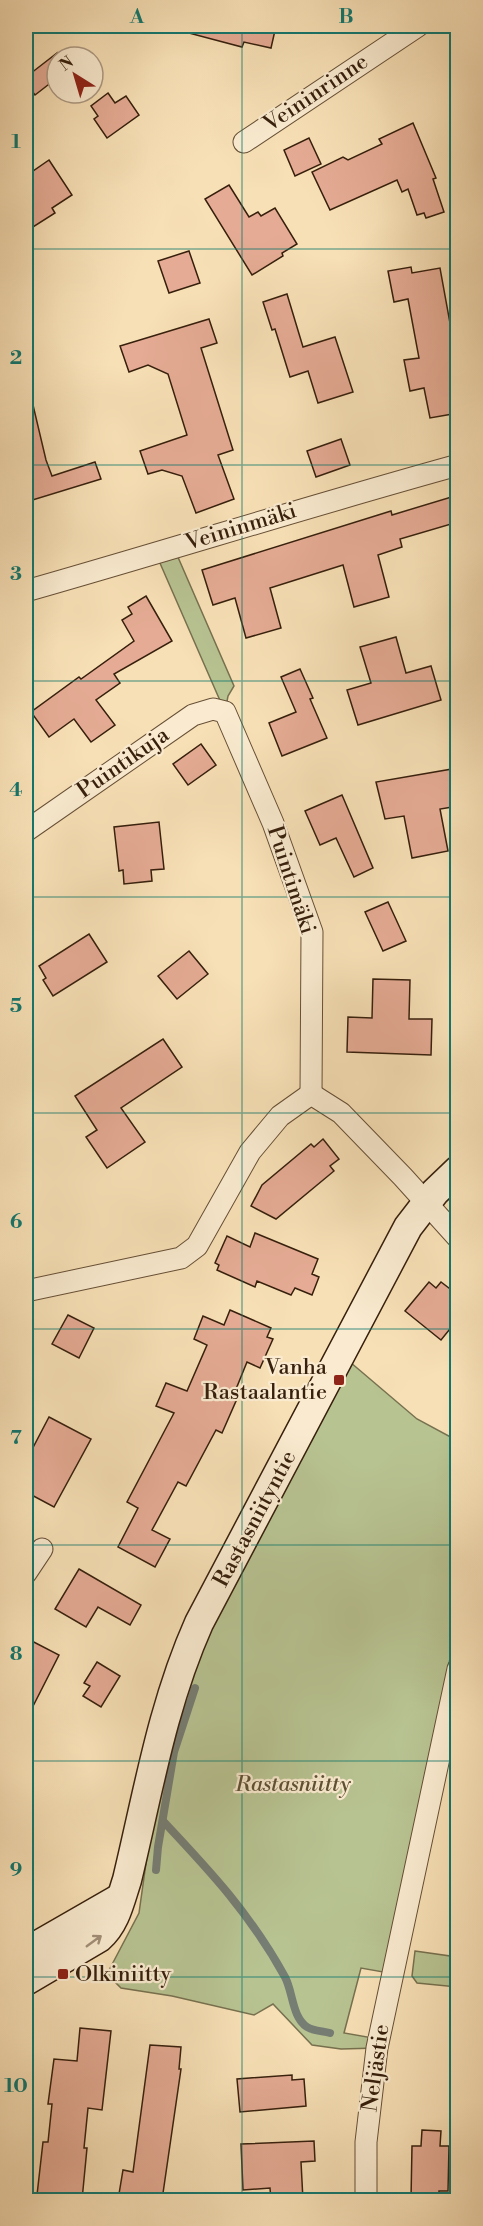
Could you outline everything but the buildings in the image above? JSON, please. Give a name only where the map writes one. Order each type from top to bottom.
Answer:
[{"type":"street","name":"Veininrinne","points":[[244,142],[418,26]]},
{"type":"street","name":"Veininmäki","points":[[26,591],[458,465]]},
{"type":"street","name":"Puintikuja","points":[[26,831],[193,715],[213,709],[225,712]]},
{"type":"street","name":"Puintimäki","points":[[225,712],[273,823],[312,932],[311,1094]]},
{"type":"street","points":[[26,1291],[181,1258],[197,1246],[250,1152],[280,1116],[311,1094],[341,1113],[458,1238]]},
{"type":"street","name":"Rastasniityntie","points":[[26,1981],[84,1948],[108,1930],[116,1915],[127,1880],[160,1737],[176,1680],[199,1623],[408,1227],[447,1178],[458,1170]]},
{"type":"street","points":[[26,1573],[42,1549]]},
{"type":"street","name":"Neljästie","points":[[366,2200],[366,2142],[377,2048],[458,1669]]},
{"type":"street","points":[[26,1952],[120,1898]]},
{"type":"green space","points":[[174,548],[234,686],[228,696],[225,712],[156,554]]},
{"type":"green space","name":"Rastasniitty","points":[[350,1362],[417,1419],[458,1441],[457,1626],[383,1972],[361,1968],[344,2033],[379,2039],[377,2048],[341,2049],[312,2045],[273,2004],[254,2015],[172,1996],[121,1988],[107,1974],[139,1913],[149,1842],[183,1695],[219,1612]]},
{"type":"green space","points":[[415,1951],[457,1957],[457,1987],[417,1983],[412,1976]]},
{"type":"waterway","points":[[156,1870],[174,1752],[195,1688]]},
{"type":"waterway","points":[[163,1821],[214,1876],[258,1934],[288,1983],[302,2023],[312,2029],[330,2033]]},
{"type":"place","name":"Vanha Rastaalantie","points":[[339,1380]]},
{"type":"place","name":"Olkiniitty","points":[[63,1974]]}]
